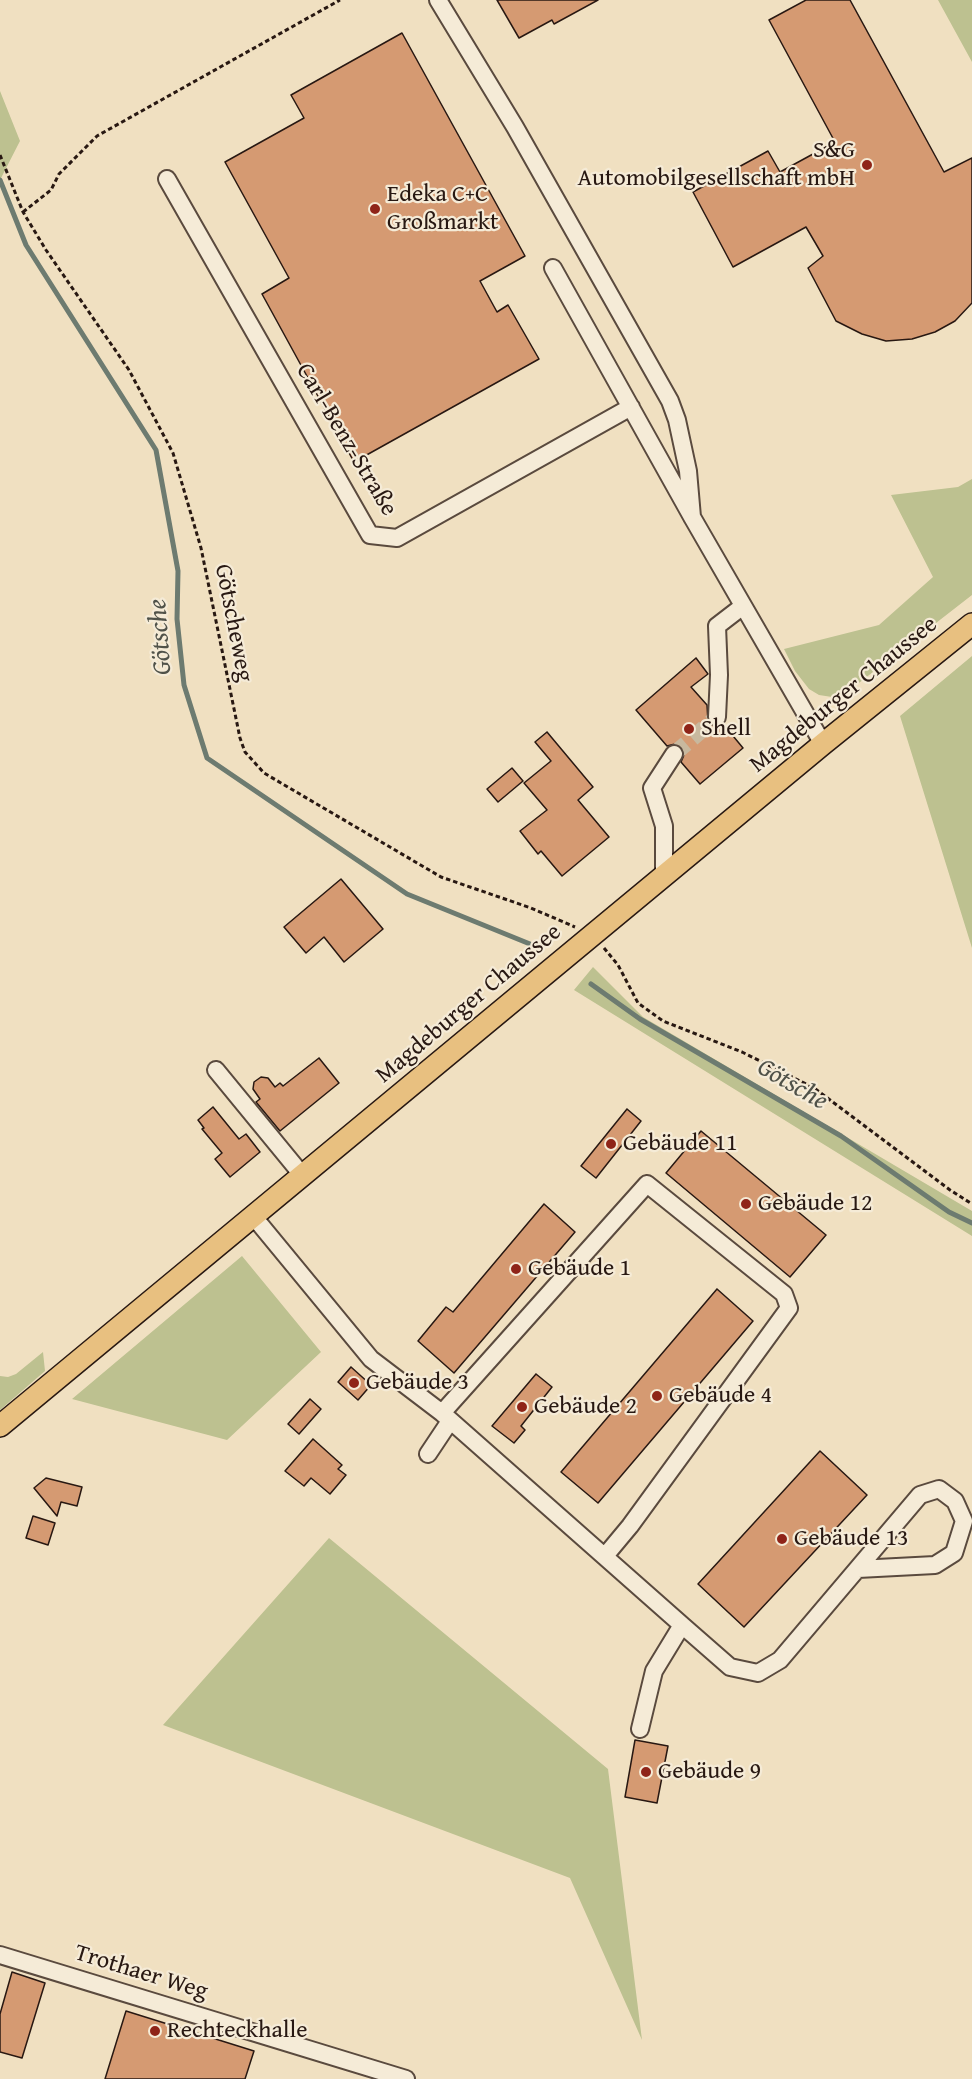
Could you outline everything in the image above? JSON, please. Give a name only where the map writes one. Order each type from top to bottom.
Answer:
[{"type":"main road","name":"Magdeburger Chaussee","points":[[0,1426],[303,1176],[598,941],[664,876],[972,624]]},
{"type":"street","points":[[438,0],[515,127],[670,401],[677,420],[688,471],[692,517]]},
{"type":"street","name":"Carl-Benz-Straße","points":[[166,179],[370,535],[397,538],[631,407]]},
{"type":"street","points":[[554,268],[692,517],[823,744]]},
{"type":"street","points":[[717,717],[719,675],[717,626],[743,606]]},
{"type":"street","points":[[664,876],[664,826],[652,788],[674,754]]},
{"type":"street","points":[[216,1070],[303,1176]]},
{"type":"street","points":[[428,1454],[446,1417],[647,1184],[784,1294],[789,1308],[605,1556]]},
{"type":"street","points":[[254,1217],[371,1359],[446,1417],[730,1667],[758,1673],[780,1660],[920,1496],[939,1489],[955,1501],[964,1521],[954,1553],[935,1565],[858,1569]]},
{"type":"street","points":[[640,1729],[654,1671],[682,1625]]},
{"type":"street","name":"Trothaer Weg","points":[[0,1955],[406,2079]]},
{"type":"path","points":[[23,212],[51,190],[59,174],[97,136],[340,0]]},
{"type":"path","name":"Götscheweg","points":[[0,155],[23,212],[46,250],[129,370],[173,453],[201,548],[244,752],[264,773],[441,877],[531,908],[598,941]]},
{"type":"path","points":[[598,941],[618,965],[638,1003],[663,1021],[742,1052],[814,1088],[972,1204]]},
{"type":"green space","points":[[938,0],[972,0],[972,62]]},
{"type":"green space","points":[[0,91],[20,141],[0,180]]},
{"type":"green space","points":[[972,479],[972,595],[846,693],[832,697],[819,695],[809,689],[795,671],[784,649],[879,625],[933,577],[891,495],[958,487]]},
{"type":"green space","points":[[972,656],[972,948],[900,716]]},
{"type":"green space","points":[[593,967],[643,1017],[972,1211],[972,1236],[574,990]]},
{"type":"green space","points":[[242,1256],[321,1352],[227,1440],[72,1399]]},
{"type":"green space","points":[[43,1352],[45,1371],[0,1410],[0,1376],[8,1377],[16,1374]]},
{"type":"green space","points":[[329,1538],[608,1769],[642,2040],[570,1878],[163,1725]]},
{"type":"building","points":[[497,0],[598,0],[554,24],[552,20],[519,38]]},
{"type":"building","name":"S&G Automobilgesellschaft mbH","points":[[806,0],[850,0],[944,172],[972,158],[972,303],[955,321],[935,332],[912,339],[886,341],[862,334],[836,321],[808,268],[823,256],[806,227],[733,267],[693,192],[768,151],[780,172],[835,142],[769,20]]},
{"type":"building","name":"Edeka C+C Großmarkt","points":[[402,33],[525,256],[480,281],[497,312],[508,305],[539,359],[354,462],[262,294],[289,278],[225,162],[304,118],[291,95]]},
{"type":"building","name":"Shell","points":[[696,658],[708,674],[691,687],[707,705],[708,722],[716,727],[724,725],[743,748],[700,784],[681,762],[684,755],[683,749],[675,744],[667,746],[636,710]]},
{"type":"building","points":[[547,732],[593,787],[578,800],[609,837],[562,876],[541,851],[538,854],[520,831],[547,810],[524,783],[551,761],[535,742]]},
{"type":"building","points":[[512,768],[523,781],[498,802],[487,789]]},
{"type":"building","points":[[341,879],[383,929],[344,962],[324,937],[306,953],[284,927]]},
{"type":"building","points":[[319,1058],[339,1083],[280,1131],[256,1102],[260,1099],[253,1089],[254,1082],[261,1077],[268,1078],[275,1087],[280,1083],[283,1086]]},
{"type":"building","points":[[213,1107],[239,1139],[246,1134],[260,1152],[230,1177],[215,1159],[222,1153],[202,1129],[204,1128],[198,1120]]},
{"type":"building","name":"Gebäude 11","points":[[627,1109],[641,1121],[596,1178],[581,1166]]},
{"type":"building","name":"Gebäude 12","points":[[701,1131],[826,1235],[790,1277],[666,1173]]},
{"type":"building","name":"Gebäude 1","points":[[544,1204],[575,1232],[454,1373],[418,1341],[446,1307],[453,1312]]},
{"type":"building","name":"Gebäude 4","points":[[717,1289],[753,1321],[598,1503],[561,1472]]},
{"type":"building","name":"Gebäude 3","points":[[351,1367],[371,1385],[358,1400],[338,1382]]},
{"type":"building","name":"Gebäude 2","points":[[536,1374],[552,1387],[521,1426],[525,1430],[514,1443],[492,1426]]},
{"type":"building","points":[[310,1399],[321,1409],[299,1434],[288,1424]]},
{"type":"building","points":[[313,1439],[342,1465],[338,1469],[346,1475],[330,1494],[311,1478],[304,1486],[285,1471]]},
{"type":"building","name":"Gebäude 13","points":[[820,1451],[867,1495],[744,1627],[698,1584]]},
{"type":"building","points":[[46,1478],[82,1487],[77,1506],[61,1502],[57,1516],[34,1488]]},
{"type":"building","points":[[33,1516],[55,1523],[48,1545],[26,1538]]},
{"type":"building","name":"Gebäude 9","points":[[635,1740],[668,1746],[657,1803],[625,1797]]},
{"type":"building","points":[[12,1972],[45,1983],[22,2058],[0,2052],[0,2014]]},
{"type":"building","name":"Rechteckhalle","points":[[126,2011],[254,2051],[245,2079],[105,2079]]},
{"type":"waterway","name":"Götsche","points":[[0,180],[26,245],[156,450],[178,571],[177,619],[184,685],[207,758],[407,894],[530,944]]},
{"type":"waterway","name":"Götsche","points":[[591,984],[640,1019],[841,1136],[949,1212],[972,1223]]},
{"type":"tunnel","points":[[674,754],[717,717]]},
{"type":"place","name":"S&G Automobilgesellschaft mbH","points":[[867,165]]},
{"type":"place","name":"Edeka C+C Großmarkt","points":[[375,209]]},
{"type":"place","name":"Shell","points":[[689,729]]},
{"type":"place","name":"Gebäude 11","points":[[611,1144]]},
{"type":"place","name":"Gebäude 12","points":[[746,1204]]},
{"type":"place","name":"Gebäude 1","points":[[516,1269]]},
{"type":"place","name":"Gebäude 3","points":[[354,1383]]},
{"type":"place","name":"Gebäude 4","points":[[657,1396]]},
{"type":"place","name":"Gebäude 2","points":[[522,1407]]},
{"type":"place","name":"Gebäude 13","points":[[782,1539]]},
{"type":"place","name":"Gebäude 9","points":[[646,1772]]},
{"type":"place","name":"Rechteckhalle","points":[[155,2031]]}]
